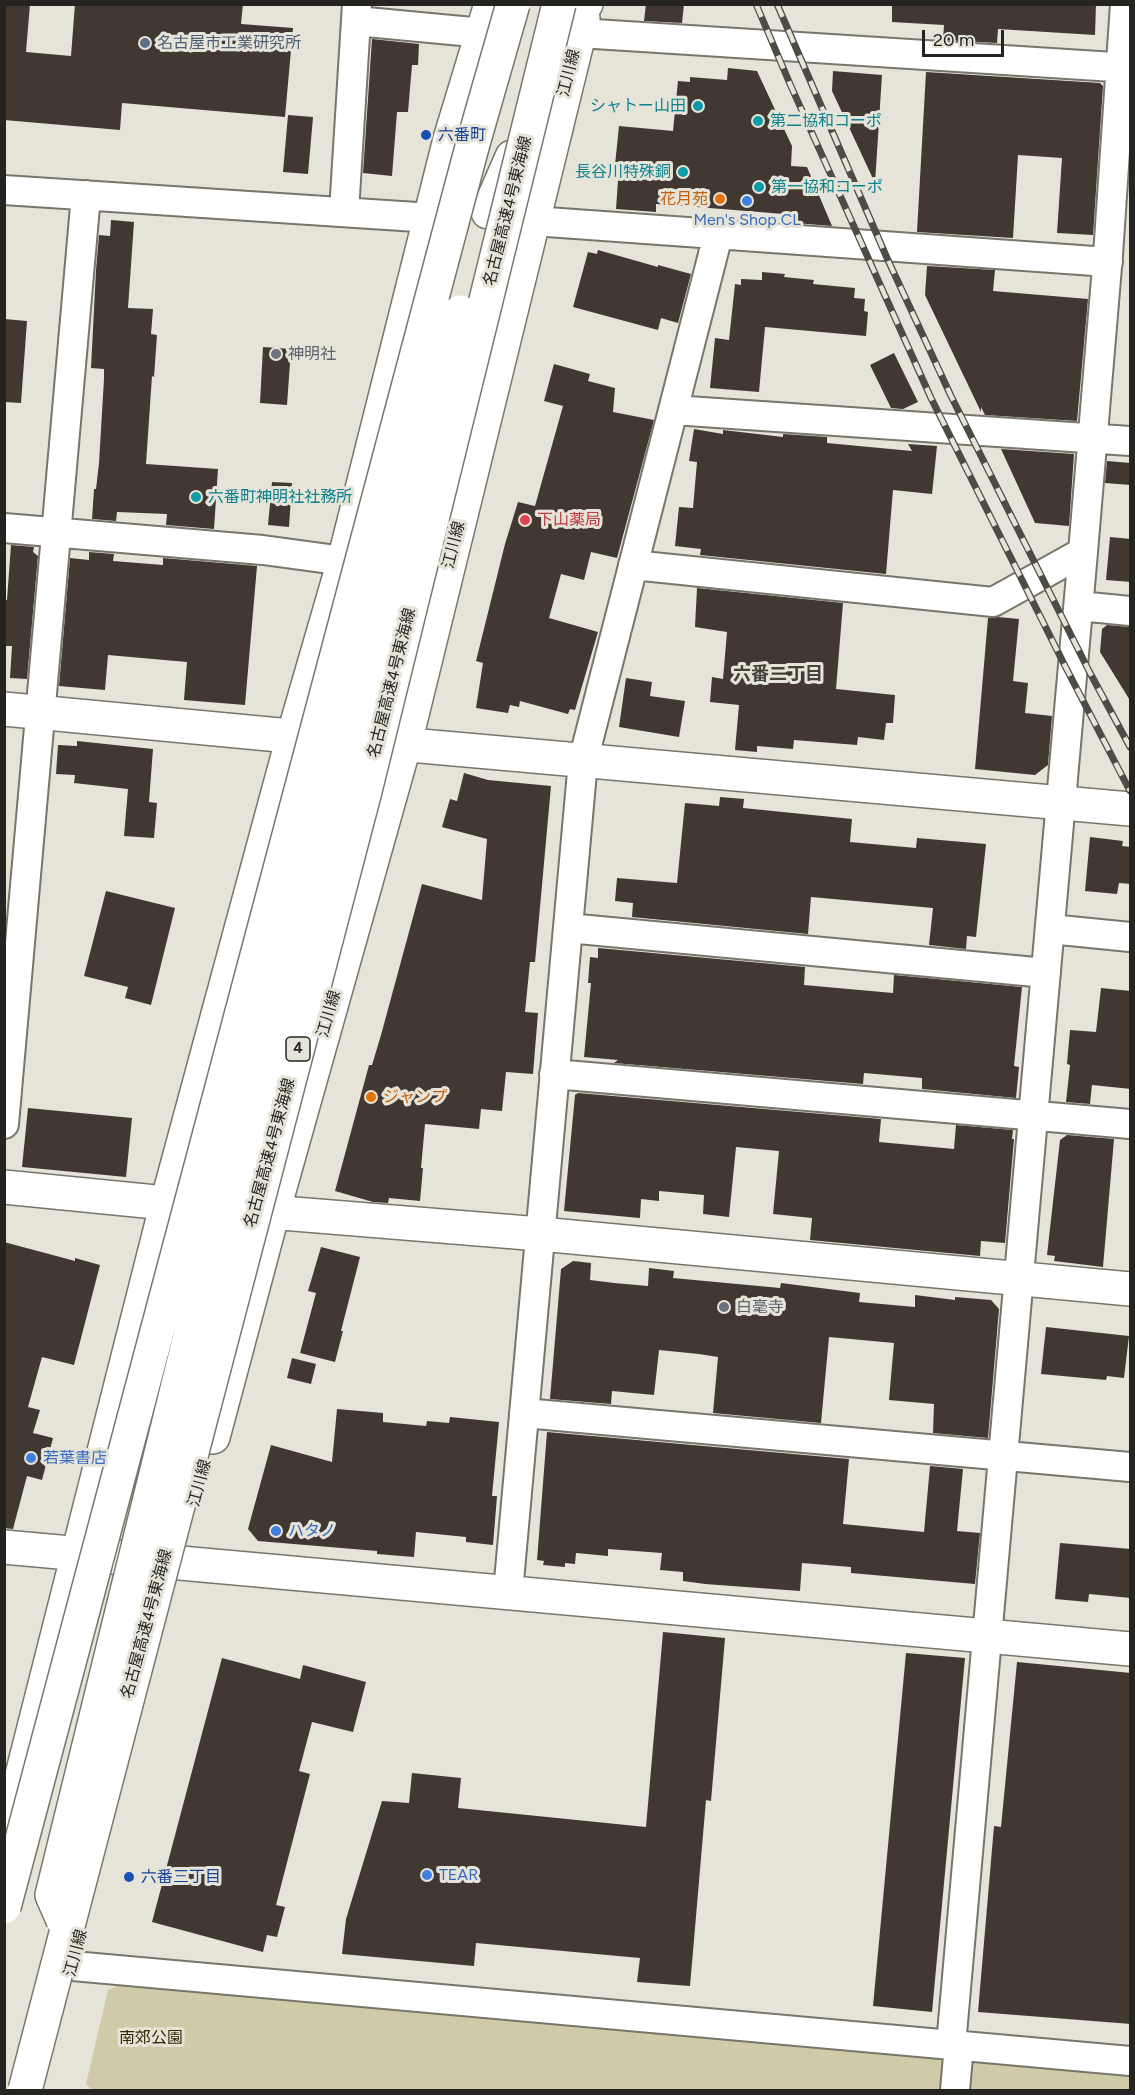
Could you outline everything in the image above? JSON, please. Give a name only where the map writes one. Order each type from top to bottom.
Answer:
[{"type":"main road","points":[[4,1907],[469,159],[513,4]]},
{"type":"main road","name":"名古屋高速4号東海線","points":[[25,2091],[365,791],[559,4]]},
{"type":"main road","points":[[67,1930],[52,1896],[199,1300],[330,798],[488,212],[569,26],[584,14]]},
{"type":"main road","name":"江川線","points":[[40,2091],[273,1212],[405,743],[584,14]]},
{"type":"main road","points":[[4,1843],[166,1203],[292,737],[344,561],[450,139],[487,19]]},
{"type":"main road","points":[[4,709],[292,737],[405,743],[1131,809]]},
{"type":"main road","points":[[4,1187],[1131,1288]]},
{"type":"main road","points":[[4,1546],[1131,1649]]},
{"type":"street","points":[[955,2091],[955,2045],[987,1636],[1093,438],[1115,258],[1126,68],[1125,4]]},
{"type":"street","points":[[344,212],[357,13],[487,19]]},
{"type":"street","points":[[584,14],[1126,68]]},
{"type":"street","points":[[4,190],[432,218]]},
{"type":"street","points":[[4,1124],[15,881],[41,712],[86,195]]},
{"type":"street","points":[[532,221],[718,235],[1115,258]]},
{"type":"street","points":[[508,1592],[583,760],[718,235]]},
{"type":"street","points":[[673,410],[1131,441]]},
{"type":"street","points":[[4,528],[263,550],[344,561]]},
{"type":"street","points":[[633,565],[993,602],[1083,552]]},
{"type":"street","points":[[1079,606],[1131,611]]},
{"type":"street","points":[[568,928],[1046,973]]},
{"type":"street","points":[[1050,929],[1131,936]]},
{"type":"street","points":[[554,1074],[1131,1124]]},
{"type":"street","points":[[524,1413],[1131,1467]]},
{"type":"street","points":[[73,1966],[1131,2061]]},
{"type":"green space","name":"南郊公園","points":[[122,1984],[1130,2074],[1130,2090],[92,2090],[86,2084],[108,1990]]},
{"type":"building","points":[[4,4],[30,4],[26,52],[71,56],[75,4],[243,4],[241,24],[293,28],[285,117],[122,103],[120,130],[4,120]]},
{"type":"building","points":[[646,4],[684,4],[682,23],[644,21]]},
{"type":"building","points":[[892,4],[1096,4],[1095,35],[998,29],[997,43],[943,40],[944,25],[892,22]]},
{"type":"building","points":[[372,39],[419,44],[418,65],[412,65],[408,112],[397,112],[392,176],[363,173]]},
{"type":"building","points":[[728,68],[757,71],[792,146],[791,166],[807,167],[832,226],[795,223],[796,215],[697,207],[656,204],[656,212],[616,209],[619,166],[615,165],[619,126],[673,131],[678,81],[690,82],[690,77],[727,80]]},
{"type":"building","points":[[833,71],[882,75],[875,183],[832,91]]},
{"type":"building","points":[[926,72],[1100,83],[1103,86],[1093,235],[1057,233],[1062,158],[1018,155],[1013,238],[917,232]]},
{"type":"building","points":[[288,115],[313,117],[308,174],[283,172]]},
{"type":"building","points":[[111,220],[134,222],[128,308],[153,309],[151,334],[157,335],[146,464],[218,469],[214,529],[166,525],[167,514],[117,512],[116,521],[92,519],[99,463],[104,379],[104,369],[91,368],[96,270],[99,235],[110,236]]},
{"type":"building","points":[[598,250],[691,274],[678,323],[661,318],[658,330],[573,307],[588,252],[597,254]]},
{"type":"building","points":[[927,266],[995,270],[993,291],[1088,299],[1077,421],[985,415],[981,407],[981,412],[925,295]]},
{"type":"building","points":[[762,272],[814,280],[813,284],[855,288],[854,298],[865,299],[864,311],[868,312],[866,336],[765,327],[759,392],[710,388],[715,338],[729,340],[735,284],[741,285],[741,279],[762,280]]},
{"type":"building","points":[[4,319],[27,321],[21,403],[4,402]]},
{"type":"building","points":[[263,347],[291,349],[287,405],[260,403]]},
{"type":"building","points":[[894,353],[918,402],[903,409],[891,408],[870,365]]},
{"type":"building","points":[[554,364],[590,374],[588,381],[615,388],[613,412],[654,420],[617,558],[591,552],[584,580],[561,574],[549,618],[598,632],[575,710],[570,709],[568,714],[520,701],[519,707],[510,705],[508,713],[476,708],[483,663],[476,661],[505,544],[518,502],[535,506],[563,406],[544,401]]},
{"type":"building","points":[[694,429],[723,434],[723,430],[783,437],[783,434],[827,437],[827,443],[912,451],[908,444],[937,446],[932,494],[893,490],[886,574],[700,555],[701,549],[675,546],[679,507],[693,508],[697,462],[689,461]]},
{"type":"building","points":[[1001,449],[1074,454],[1069,526],[1035,523]]},
{"type":"building","points":[[1107,461],[1131,463],[1131,485],[1105,483]]},
{"type":"building","points":[[272,482],[292,483],[289,527],[268,525]]},
{"type":"building","points":[[1110,537],[1131,539],[1131,582],[1106,580]]},
{"type":"building","points":[[11,545],[34,547],[33,552],[38,556],[27,679],[10,678],[12,646],[4,646],[4,600],[7,600]]},
{"type":"building","points":[[89,552],[114,554],[113,561],[163,565],[163,558],[257,566],[245,705],[184,700],[187,662],[108,655],[105,690],[59,686],[70,558],[89,560]]},
{"type":"building","points":[[697,588],[843,603],[836,689],[895,695],[893,723],[886,723],[884,740],[858,737],[857,745],[794,740],[793,749],[757,746],[757,752],[735,750],[739,705],[710,702],[712,677],[723,679],[727,632],[695,627]]},
{"type":"building","points":[[988,618],[1019,619],[1013,681],[1028,683],[1025,713],[1052,716],[1048,765],[1035,775],[975,769]]},
{"type":"building","points":[[1107,625],[1131,627],[1131,702],[1100,652],[1102,629]]},
{"type":"building","points":[[626,678],[652,682],[650,696],[685,701],[679,737],[619,727]]},
{"type":"building","points":[[77,741],[153,749],[149,802],[157,803],[154,838],[124,836],[128,789],[74,783],[75,775],[56,774],[58,745],[77,746]]},
{"type":"building","points":[[464,773],[488,780],[551,786],[535,962],[530,962],[525,1012],[538,1013],[533,1074],[506,1072],[502,1111],[481,1109],[479,1129],[425,1124],[420,1201],[389,1198],[388,1203],[373,1202],[335,1191],[422,884],[482,900],[487,839],[442,827],[450,799],[457,801]]},
{"type":"building","points":[[720,797],[744,799],[743,808],[852,819],[850,842],[916,848],[917,838],[986,844],[976,937],[967,936],[966,949],[929,945],[933,908],[811,897],[808,934],[632,917],[633,903],[615,901],[617,878],[677,883],[685,803],[719,806]]},
{"type":"building","points":[[1090,837],[1123,841],[1122,846],[1131,847],[1131,884],[1119,883],[1117,894],[1085,891]]},
{"type":"building","points":[[106,891],[175,908],[151,1005],[125,998],[128,987],[84,976]]},
{"type":"building","points":[[598,948],[805,967],[804,985],[893,993],[894,975],[1022,987],[1014,1066],[1019,1067],[1016,1098],[922,1089],[922,1078],[864,1073],[863,1084],[614,1063],[618,1060],[584,1057],[591,983],[588,983],[590,957],[598,958]]},
{"type":"building","points":[[1101,988],[1131,991],[1131,1089],[1092,1085],[1090,1104],[1066,1102],[1070,1065],[1067,1064],[1070,1030],[1096,1032]]},
{"type":"building","points":[[578,1093],[881,1119],[879,1142],[954,1149],[956,1125],[1013,1130],[1005,1243],[981,1241],[980,1256],[810,1240],[812,1218],[773,1214],[779,1151],[736,1147],[729,1217],[703,1214],[704,1195],[659,1191],[659,1201],[641,1199],[640,1218],[564,1211],[575,1095]]},
{"type":"building","points":[[28,1108],[132,1118],[126,1177],[22,1167]]},
{"type":"building","points":[[1067,1135],[1114,1139],[1103,1267],[1054,1261],[1055,1256],[1047,1255],[1060,1140]]},
{"type":"building","points":[[4,1242],[75,1261],[75,1258],[100,1265],[74,1365],[42,1357],[28,1407],[40,1410],[33,1433],[53,1438],[42,1480],[27,1476],[13,1529],[4,1528]]},
{"type":"building","points":[[321,1247],[360,1257],[335,1362],[300,1353],[316,1293],[308,1291]]},
{"type":"building","points":[[573,1261],[591,1263],[590,1280],[614,1283],[648,1286],[649,1268],[674,1271],[673,1278],[780,1288],[781,1283],[860,1293],[859,1302],[915,1307],[915,1295],[955,1300],[955,1297],[991,1300],[999,1309],[988,1438],[933,1433],[934,1404],[889,1400],[894,1343],[829,1337],[821,1423],[713,1413],[718,1357],[659,1350],[654,1395],[612,1391],[611,1404],[550,1399],[561,1269]]},
{"type":"building","points":[[1046,1327],[1129,1336],[1124,1378],[1107,1376],[1106,1380],[1041,1374]]},
{"type":"building","points":[[292,1358],[316,1364],[311,1384],[287,1378]]},
{"type":"building","points":[[337,1409],[383,1413],[383,1422],[426,1426],[427,1421],[449,1423],[450,1417],[499,1422],[492,1496],[497,1496],[493,1545],[466,1542],[466,1537],[416,1532],[414,1557],[377,1554],[377,1551],[258,1541],[248,1529],[271,1445],[332,1462]]},
{"type":"building","points":[[547,1432],[849,1459],[843,1524],[924,1532],[930,1466],[963,1469],[957,1531],[980,1533],[975,1584],[851,1573],[851,1567],[802,1563],[800,1591],[705,1584],[683,1581],[683,1572],[660,1570],[662,1553],[608,1549],[608,1556],[576,1553],[575,1564],[565,1563],[565,1567],[543,1565],[544,1561],[537,1560]]},
{"type":"building","points":[[1060,1543],[1131,1549],[1131,1598],[1089,1594],[1088,1602],[1055,1599]]},
{"type":"building","points":[[663,1632],[725,1638],[711,1801],[706,1800],[690,1986],[637,1982],[640,1958],[476,1943],[474,1966],[342,1954],[346,1919],[382,1801],[409,1803],[412,1773],[461,1778],[458,1808],[646,1827]]},
{"type":"building","points":[[906,1653],[965,1658],[932,2012],[873,2006]]},
{"type":"building","points":[[222,1658],[300,1679],[303,1665],[366,1682],[353,1732],[312,1722],[299,1771],[310,1774],[276,1905],[285,1907],[277,1937],[267,1935],[263,1952],[152,1922]]},
{"type":"building","points":[[1017,1662],[1131,1673],[1131,2024],[978,2012],[994,1826],[1001,1827]]},
{"type":"railway","points":[[756,4],[931,398],[1130,791]]},
{"type":"railway","points":[[777,4],[887,258],[951,396],[1089,671],[1130,747]]},
{"type":"place","name":"名古屋市工業研究所","points":[[145,43]]},
{"type":"place","name":"シャトー山田","points":[[698,106]]},
{"type":"place","name":"第二協和コーポ","points":[[758,121]]},
{"type":"place","name":"六番町","points":[[426,135]]},
{"type":"place","name":"長谷川特殊銅","points":[[683,172]]},
{"type":"place","name":"第一協和コーポ","points":[[759,187]]},
{"type":"place","name":"花月苑","points":[[720,199]]},
{"type":"place","name":"Men's Shop CL","points":[[747,201]]},
{"type":"place","name":"神明社","points":[[276,354]]},
{"type":"place","name":"六番町神明社社務所","points":[[196,497]]},
{"type":"place","name":"下山薬局","points":[[525,520]]},
{"type":"place","name":"ジャンプ","points":[[371,1097]]},
{"type":"place","name":"白毫寺","points":[[724,1307]]},
{"type":"place","name":"若葉書店","points":[[31,1458]]},
{"type":"place","name":"ハタノ","points":[[276,1531]]},
{"type":"place","name":"TEAR","points":[[427,1875]]},
{"type":"place","name":"六番三丁目","points":[[129,1877]]},
{"type":"district","name":"六番二丁目","points":[[778,675]]}]
